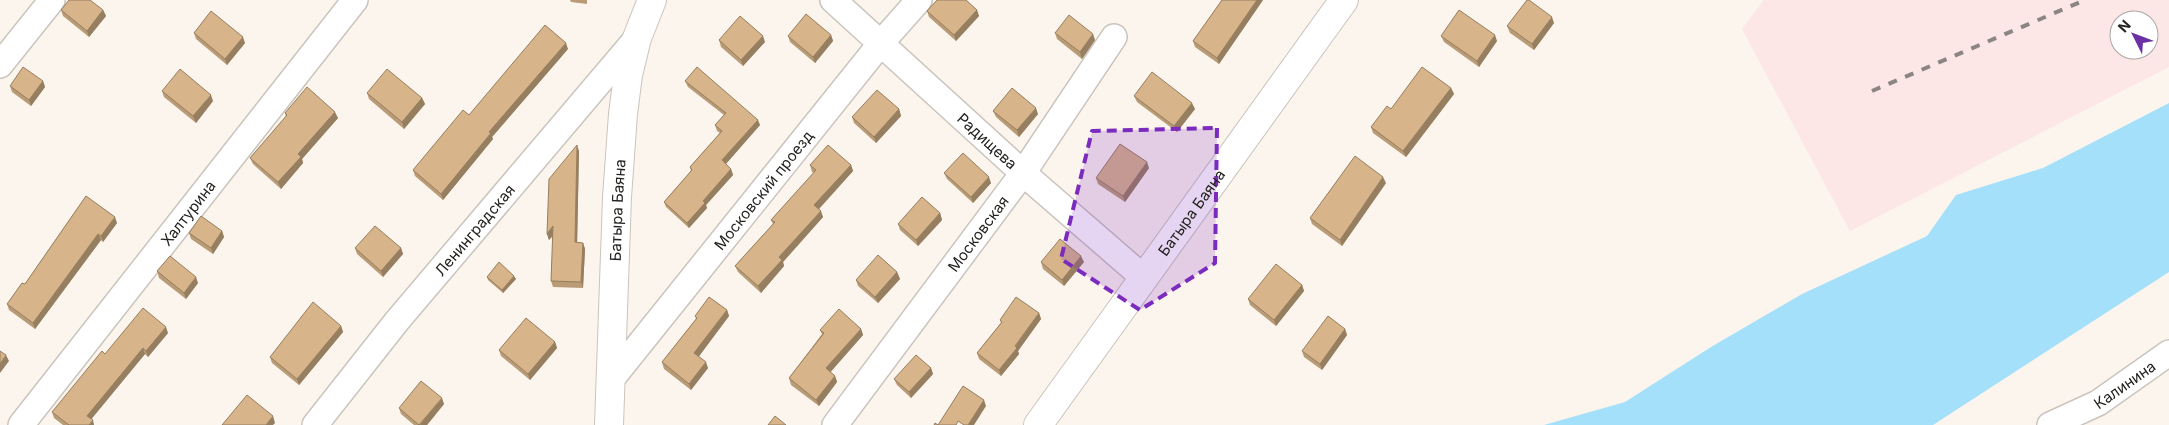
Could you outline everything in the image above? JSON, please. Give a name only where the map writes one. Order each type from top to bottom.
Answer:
[{"type":"street","points":[[0,65],[52,0]]},
{"type":"street","name":"Халтурина","points":[[21,425],[356,0]]},
{"type":"street","name":"Батыра Баяна","points":[[609,425],[616,207],[622,114],[628,75],[637,38],[652,0]]},
{"type":"street","name":"Радищева","points":[[833,0],[1023,173],[1144,278]]},
{"type":"street","name":"Московский проезд","points":[[610,381],[881,43],[919,0]]},
{"type":"street","name":"Батыра Баяна","points":[[1038,425],[1344,0]]},
{"type":"street","name":"Московская","points":[[835,425],[1023,173],[1114,37]]},
{"type":"street","name":"Ленинградская","points":[[315,425],[397,321],[637,38]]},
{"type":"street","name":"Калинина","points":[[2050,425],[2098,403],[2169,353]]},
{"type":"highlighted area","points":[[1217,128],[1215,263],[1140,310],[1061,259],[1092,131]]},
{"type":"shaded area","points":[[1764,0],[2169,0],[2169,67],[1850,231],[1742,29]]},
{"type":"water","points":[[2169,103],[2169,272],[1933,425],[1544,425],[1625,402],[1711,347],[1802,294],[1927,236],[1956,195],[2043,168]]},
{"type":"building","points":[[69,0],[90,0],[103,10],[87,31],[61,10]]},
{"type":"building","points":[[937,0],[966,0],[977,10],[954,35],[927,11]]},
{"type":"building","points":[[1222,0],[1257,0],[1217,58],[1193,41]]},
{"type":"building","points":[[1527,0],[1552,17],[1532,44],[1507,26]]},
{"type":"building","points":[[1459,10],[1495,35],[1477,61],[1441,36]]},
{"type":"building","points":[[211,11],[243,37],[225,59],[194,33]]},
{"type":"building","points":[[806,14],[831,35],[813,57],[788,36]]},
{"type":"building","points":[[1069,15],[1093,34],[1080,52],[1055,33]]},
{"type":"building","points":[[740,16],[763,36],[741,60],[719,40]]},
{"type":"building","points":[[545,25],[566,43],[489,132],[491,133],[441,194],[413,170],[463,110],[469,115]]},
{"type":"building","points":[[23,67],[43,81],[29,100],[10,86]]},
{"type":"building","points":[[697,67],[758,120],[722,160],[731,169],[687,223],[664,202],[692,170],[690,167],[722,131],[715,125],[726,113],[685,81]]},
{"type":"building","points":[[1422,67],[1451,88],[1403,151],[1371,127],[1387,106],[1391,109]]},
{"type":"building","points":[[180,69],[211,95],[193,116],[162,91]]},
{"type":"building","points":[[387,69],[422,98],[402,122],[367,93]]},
{"type":"building","points":[[1152,72],[1192,103],[1174,126],[1134,96]]},
{"type":"building","points":[[307,87],[335,112],[298,154],[301,157],[278,182],[250,158],[287,115],[285,113]]},
{"type":"building","points":[[1012,88],[1036,108],[1017,130],[993,111]]},
{"type":"building","points":[[877,90],[899,109],[874,137],[852,117]]},
{"type":"building","points":[[1120,144],[1147,162],[1123,196],[1096,178]]},
{"type":"building","points":[[577,145],[575,242],[583,243],[581,282],[551,281],[553,226],[547,234],[549,179]]},
{"type":"building","points":[[828,145],[851,165],[814,205],[821,211],[779,257],[782,260],[758,286],[735,266],[775,222],[771,220],[816,170],[810,165]]},
{"type":"building","points":[[963,153],[989,177],[971,197],[944,173]]},
{"type":"building","points":[[1355,156],[1383,177],[1340,240],[1310,218]]},
{"type":"building","points":[[86,196],[115,217],[101,236],[98,234],[33,323],[7,304],[22,283],[25,284]]},
{"type":"building","points":[[922,197],[940,213],[916,240],[898,224]]},
{"type":"building","points":[[201,216],[222,231],[211,248],[189,233]]},
{"type":"building","points":[[375,226],[401,248],[381,271],[355,248]]},
{"type":"building","points":[[1060,239],[1081,256],[1062,280],[1041,262]]},
{"type":"building","points":[[878,255],[897,272],[875,297],[856,280]]},
{"type":"building","points":[[170,256],[196,277],[184,293],[157,271]]},
{"type":"building","points":[[499,262],[514,276],[502,290],[487,277]]},
{"type":"building","points":[[1276,264],[1302,285],[1274,320],[1248,299]]},
{"type":"building","points":[[709,297],[727,310],[694,353],[706,362],[689,384],[662,362],[697,318],[695,316]]},
{"type":"building","points":[[1016,297],[1039,313],[1015,346],[1017,348],[999,370],[977,353],[1002,322],[1000,320]]},
{"type":"building","points":[[313,302],[341,326],[297,379],[270,357]]},
{"type":"building","points":[[143,308],[166,327],[146,351],[143,348],[87,416],[93,420],[89,425],[69,425],[52,412],[102,351],[105,354]]},
{"type":"building","points":[[839,309],[861,329],[826,368],[835,376],[816,400],[789,378],[824,333],[820,330]]},
{"type":"building","points":[[1328,316],[1345,329],[1320,364],[1302,351]]},
{"type":"building","points":[[526,318],[555,342],[528,374],[499,350]]},
{"type":"building","points":[[0,351],[6,355],[0,364]]},
{"type":"building","points":[[916,355],[931,368],[909,392],[894,379]]},
{"type":"building","points":[[421,381],[442,398],[419,425],[399,408]]},
{"type":"building","points":[[963,386],[984,400],[968,425],[958,421],[956,425],[938,425]]},
{"type":"building","points":[[247,395],[273,416],[266,425],[222,425]]},
{"type":"building","points":[[775,416],[786,425],[768,425]]},
{"type":"railway","points":[[1872,91],[2085,0]]}]
